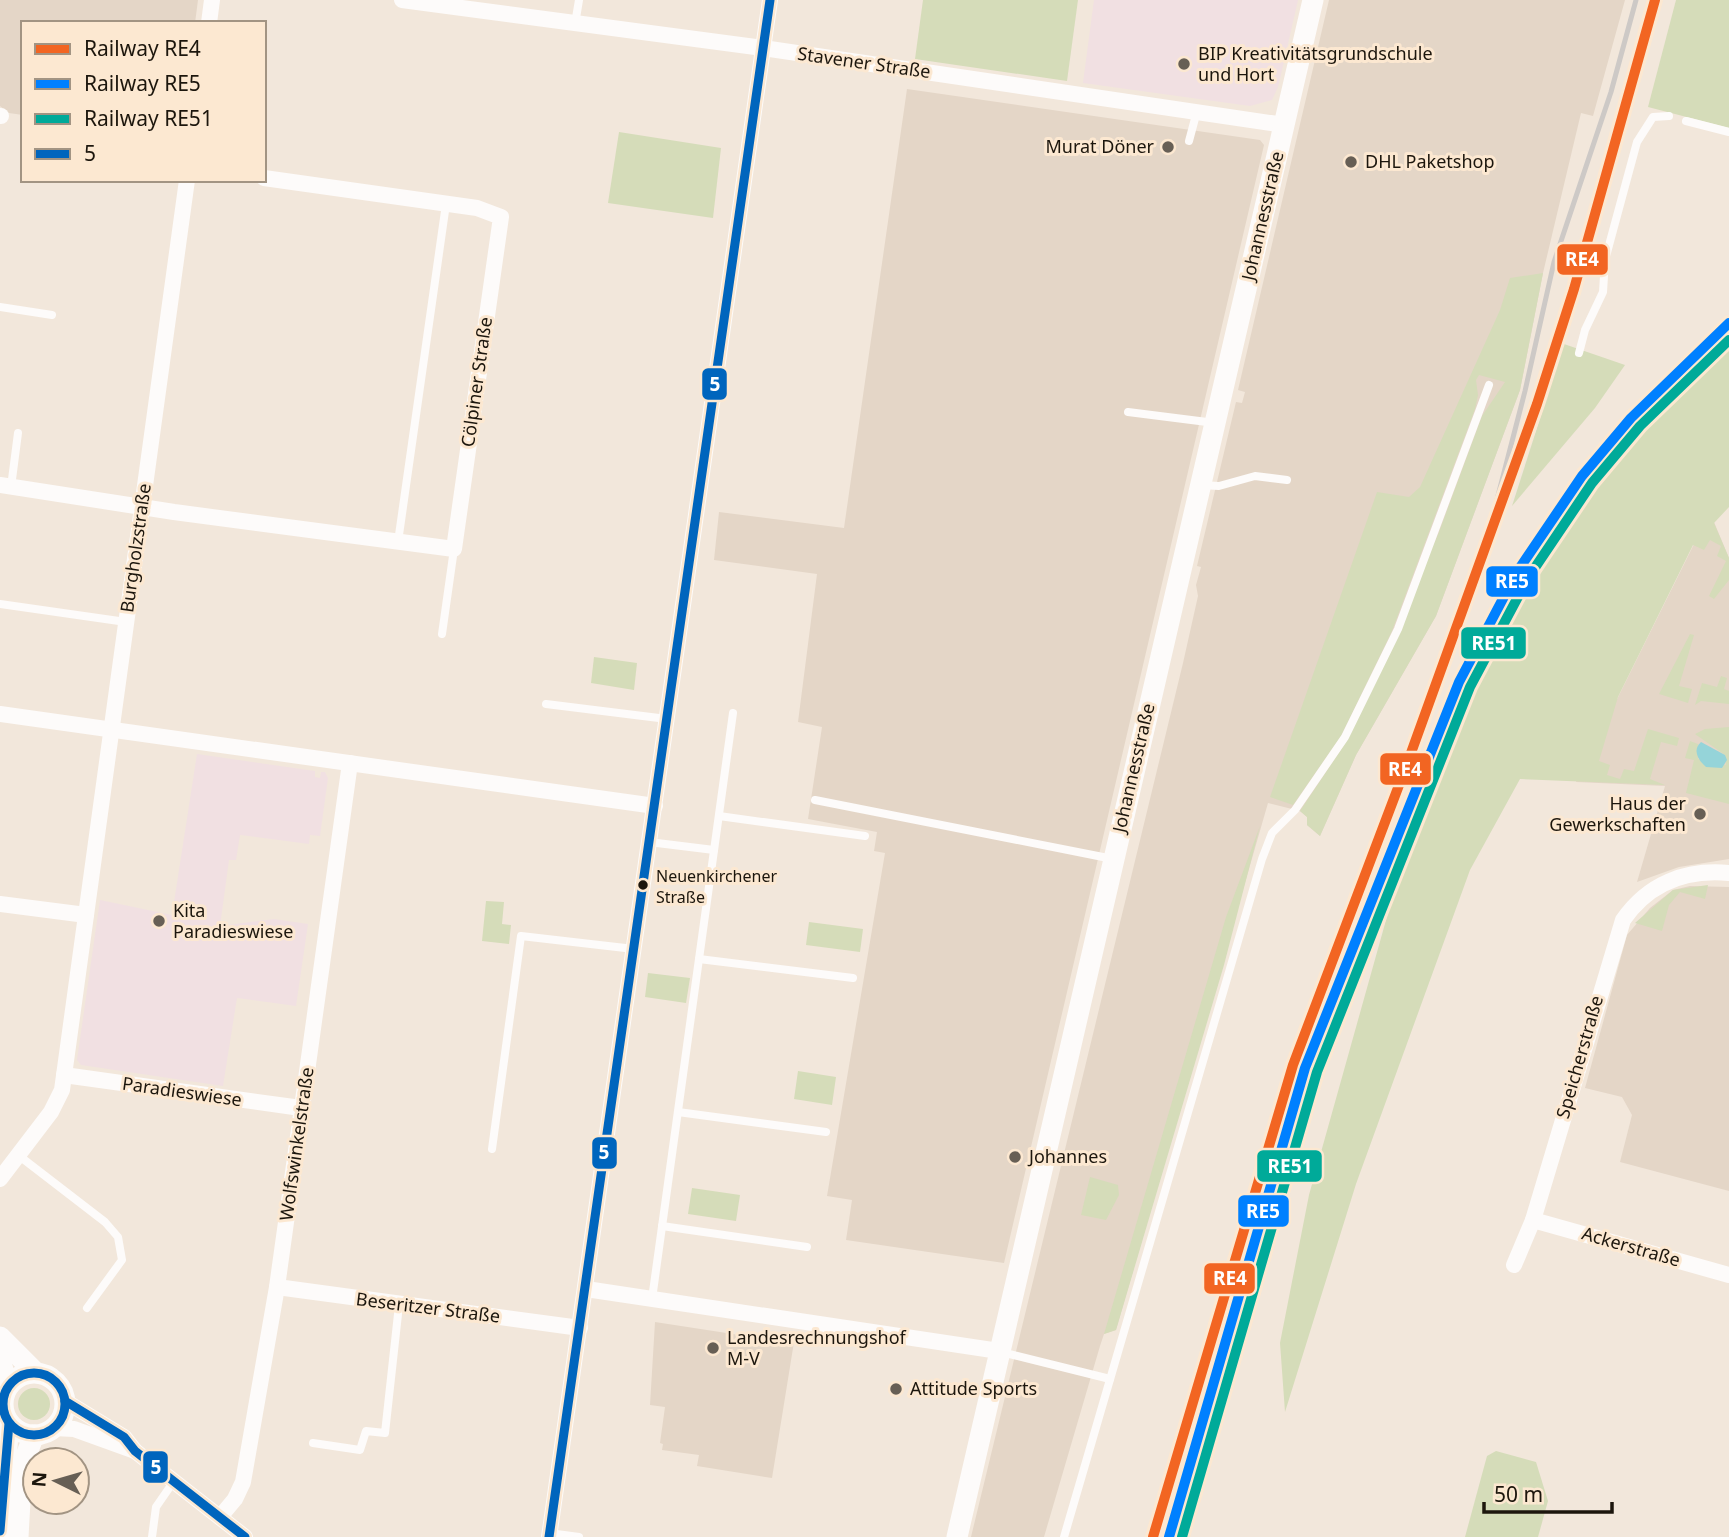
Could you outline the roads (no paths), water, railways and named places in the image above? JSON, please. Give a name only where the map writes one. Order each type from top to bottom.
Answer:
[{"type":"main road","name":"Johannesstraße","points":[[957,1537],[1313,0]]},
{"type":"main road","points":[[0,1337],[34,1372],[55,1381],[65,1401],[62,1416],[44,1431],[22,1466],[19,1537]]},
{"type":"main road","points":[[0,1360],[8,1386]]},
{"type":"main road","points":[[0,1531],[9,1447],[9,1423],[2,1405],[8,1386],[19,1376],[34,1372]]},
{"type":"main road","points":[[9,1423],[20,1432],[44,1431]]},
{"type":"street","points":[[209,21],[212,0]]},
{"type":"street","name":"Stavener Straße","points":[[402,0],[764,48],[1284,125]]},
{"type":"street","points":[[549,1535],[770,0]]},
{"type":"street","name":"Cölpiner Straße","points":[[266,178],[477,208],[501,217],[454,549]]},
{"type":"street","name":"Burgholzstraße","points":[[0,1179],[57,1102],[64,1075],[187,182]]},
{"type":"street","points":[[5,486],[454,549]]},
{"type":"street","points":[[0,714],[654,806]]},
{"type":"street","name":"Wolfswinkelstraße","points":[[225,1527],[243,1482],[277,1287],[350,763]]},
{"type":"street","name":"Speicherstraße","points":[[1514,1265],[1533,1220],[1618,931],[1630,911],[1641,900],[1681,876],[1699,871],[1729,873]]},
{"type":"street","points":[[0,904],[86,915]]},
{"type":"street","name":"Paradieswiese","points":[[64,1075],[301,1108]]},
{"type":"street","name":"Ackerstraße","points":[[1533,1220],[1729,1275]]},
{"type":"street","name":"Beseritzer Straße","points":[[277,1287],[580,1328]]},
{"type":"street","points":[[586,1289],[999,1351]]},
{"type":"street","points":[[65,1401],[124,1437],[135,1451],[174,1481],[225,1527],[245,1537]]},
{"type":"street","points":[[44,1431],[74,1429],[135,1451]]},
{"type":"lane","points":[[575,24],[579,0]]},
{"type":"lane","points":[[1189,141],[1197,111]]},
{"type":"lane","points":[[1579,353],[1585,330],[1603,292],[1605,260],[1637,142],[1653,117],[1669,116]]},
{"type":"lane","points":[[1686,121],[1729,132]]},
{"type":"lane","points":[[398,542],[446,204]]},
{"type":"lane","points":[[0,307],[52,315]]},
{"type":"lane","points":[[1064,1537],[1272,832],[1294,810],[1345,737],[1398,629],[1489,385]]},
{"type":"lane","points":[[1128,412],[1214,423]]},
{"type":"lane","points":[[5,486],[18,433]]},
{"type":"lane","points":[[1200,484],[1219,486],[1255,476],[1287,480]]},
{"type":"lane","points":[[442,634],[454,549]]},
{"type":"lane","points":[[0,604],[125,622]]},
{"type":"lane","points":[[547,704],[667,719]]},
{"type":"lane","points":[[652,1299],[733,713]]},
{"type":"lane","points":[[815,800],[1113,859]]},
{"type":"lane","points":[[719,816],[865,836]]},
{"type":"lane","points":[[649,842],[714,850]]},
{"type":"lane","points":[[492,1149],[521,936],[634,949]]},
{"type":"lane","points":[[699,959],[853,978]]},
{"type":"lane","points":[[678,1112],[826,1132]]},
{"type":"lane","points":[[18,1155],[106,1222],[118,1237],[122,1260],[87,1308]]},
{"type":"lane","points":[[662,1226],[807,1247]]},
{"type":"lane","points":[[313,1443],[360,1450],[366,1431],[385,1433],[399,1305]]},
{"type":"lane","points":[[999,1351],[1110,1379]]},
{"type":"lane","points":[[152,1537],[156,1507],[174,1481]]},
{"type":"lane","points":[[549,1535],[579,1537]]},
{"type":"water","points":[[1701,742],[1725,755],[1727,760],[1722,768],[1706,767],[1701,761],[1697,748]]},
{"type":"railway","points":[[1484,550],[1525,391],[1554,262],[1611,92],[1636,0]]},
{"type":"rail line","name":"RE4","points":[[1153,1537],[1293,1065],[1407,764],[1537,404],[1574,289],[1655,0]]},
{"type":"rail line","name":"RE5","points":[[1169,1537],[1305,1068],[1459,682],[1517,572],[1582,476],[1631,418],[1729,323]]},
{"type":"rail line","name":"RE51","points":[[1182,1537],[1317,1072],[1470,687],[1528,578],[1592,483],[1640,426],[1729,340]]},
{"type":"place","name":"BIP Kreativitätsgrundschule und Hort","points":[[1184,64]]},
{"type":"place","name":"Murat Döner","points":[[1168,147]]},
{"type":"place","name":"DHL Paketshop","points":[[1351,162]]},
{"type":"place","name":"Haus der Gewerkschaften","points":[[1700,814]]},
{"type":"place","name":"Neuenkirchener Straße","points":[[643,885]]},
{"type":"place","name":"Kita Paradieswiese","points":[[159,921]]},
{"type":"place","name":"Johannes","points":[[1015,1157]]},
{"type":"place","name":"Landesrechnungshof M-V","points":[[713,1348]]},
{"type":"place","name":"Attitude Sports","points":[[896,1389]]}]
